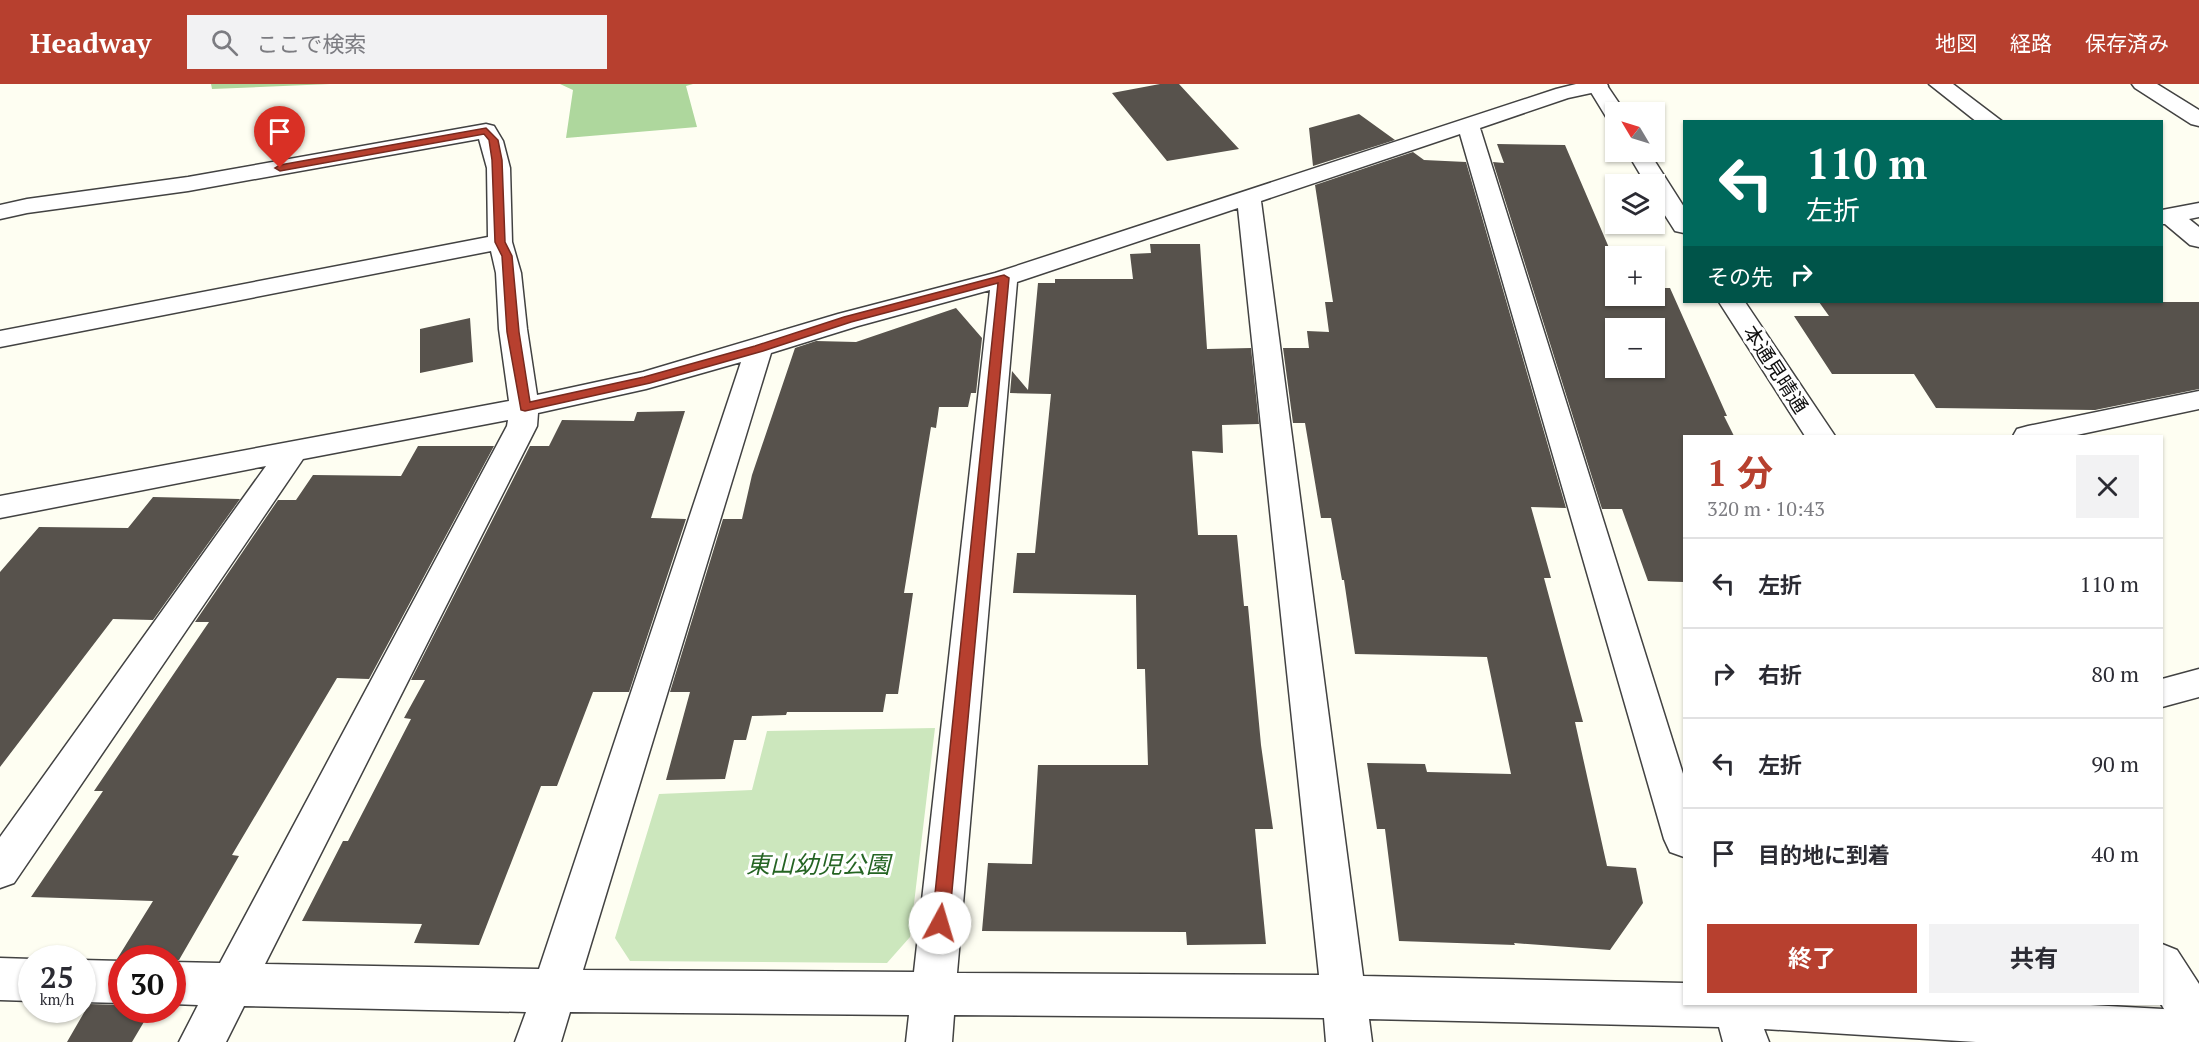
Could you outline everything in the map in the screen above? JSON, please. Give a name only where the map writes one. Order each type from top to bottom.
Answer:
[{"type":"street","points":[[1939,84],[1989,120]]},
{"type":"street","points":[[2142,84],[2199,119]]},
{"type":"street","points":[[3,510],[294,450],[525,407],[646,380],[848,320],[1004,278],[1563,93],[1601,85],[1610,102]]},
{"type":"street","points":[[1468,125],[1683,836]]},
{"type":"street","points":[[0,212],[27,206],[188,184],[486,131],[493,140],[497,160],[500,242],[507,256],[513,332],[525,407],[522,426],[202,1042]]},
{"type":"street","points":[[1644,162],[1683,224]]},
{"type":"street","points":[[1249,197],[1349,1042]]},
{"type":"street","points":[[2166,216],[2199,210]]},
{"type":"street","points":[[2166,216],[2199,240]]},
{"type":"street","points":[[0,339],[500,242]]},
{"type":"street","points":[[929,1042],[1004,278]]},
{"type":"street","name":"本通見晴通","points":[[1733,303],[1819,435]]},
{"type":"street","points":[[537,1042],[759,348]]},
{"type":"street","points":[[2033,435],[2199,400]]},
{"type":"street","points":[[0,870],[294,450]]},
{"type":"street","points":[[2163,693],[2199,683]]},
{"type":"street","points":[[2163,967],[2199,1024]]},
{"type":"street","points":[[0,979],[18,980]]},
{"type":"street","points":[[186,983],[554,991],[1343,997],[1738,1017],[2199,1033]]},
{"type":"green space","points":[[211,84],[330,84],[212,89]]},
{"type":"green space","points":[[560,84],[693,84],[686,86],[697,127],[566,138],[573,90]]},
{"type":"green space","name":"東山幼児公園","points":[[935,728],[910,937],[887,963],[630,961],[615,938],[659,794],[752,790],[767,731]]},
{"type":"building","points":[[1160,84],[1179,84],[1239,149],[1167,161],[1112,93]]},
{"type":"building","points":[[1359,114],[1395,140],[1313,166],[1309,128]]},
{"type":"building","points":[[1497,144],[1565,145],[1608,246],[1605,246],[1605,306],[1665,306],[1665,288],[1670,288],[1734,435],[1683,435],[1683,582],[1648,581],[1622,509],[1602,509],[1493,162],[1504,163]]},
{"type":"building","points":[[1413,152],[1424,160],[1466,162],[1566,508],[1531,507],[1551,578],[1544,578],[1583,722],[1575,722],[1607,866],[1636,868],[1643,903],[1610,950],[1514,943],[1515,945],[1399,941],[1385,829],[1377,829],[1367,763],[1425,764],[1427,772],[1511,774],[1487,657],[1355,654],[1344,580],[1342,580],[1331,518],[1321,518],[1305,423],[1293,423],[1283,348],[1309,348],[1307,331],[1329,332],[1325,302],[1333,302],[1315,185]]},
{"type":"building","points":[[1150,244],[1200,244],[1207,349],[1251,348],[1259,424],[1222,425],[1223,453],[1192,451],[1198,535],[1237,535],[1244,606],[1248,606],[1261,745],[1273,829],[1255,829],[1266,944],[1187,945],[1186,932],[982,931],[988,863],[1032,864],[1038,765],[1148,765],[1145,669],[1137,669],[1136,595],[1013,593],[1017,553],[1035,553],[1051,394],[1010,393],[1012,371],[1028,390],[1038,283],[1055,283],[1055,279],[1133,279],[1130,254],[1151,253]]},
{"type":"building","points":[[2199,302],[2199,389],[2095,410],[1936,408],[1914,374],[1832,374],[1794,316],[1829,316],[1820,303]]},
{"type":"building","points":[[956,308],[982,338],[976,393],[971,393],[968,407],[939,407],[936,428],[931,427],[904,593],[913,593],[898,694],[886,694],[883,712],[787,712],[786,715],[752,716],[746,740],[734,740],[725,779],[666,780],[690,692],[670,692],[723,519],[742,519],[752,475],[795,348],[816,341],[856,342]]},
{"type":"building","points":[[470,318],[473,362],[420,373],[420,329]]},
{"type":"building","points":[[685,411],[651,518],[686,519],[629,692],[593,692],[557,786],[541,786],[479,945],[414,943],[422,924],[302,921],[343,841],[348,841],[411,719],[404,718],[425,680],[411,680],[530,446],[549,446],[562,420],[634,421],[637,412]]},
{"type":"building","points":[[418,446],[494,446],[369,679],[337,678],[232,855],[239,856],[186,948],[186,945],[126,945],[153,901],[31,897],[103,791],[94,791],[209,622],[195,622],[278,500],[296,500],[313,475],[401,476]]},
{"type":"building","points":[[153,497],[240,499],[153,620],[113,619],[0,767],[0,572],[39,527],[128,528]]},
{"type":"building","points":[[96,1004],[108,1005],[108,1023],[143,1023],[132,1042],[67,1042],[78,1023],[96,1023]]},
{"type":"route","points":[[280,168],[486,131],[493,140],[497,160],[500,242],[507,256],[513,332],[525,407],[646,380],[848,320],[1004,278],[940,923]]}]
